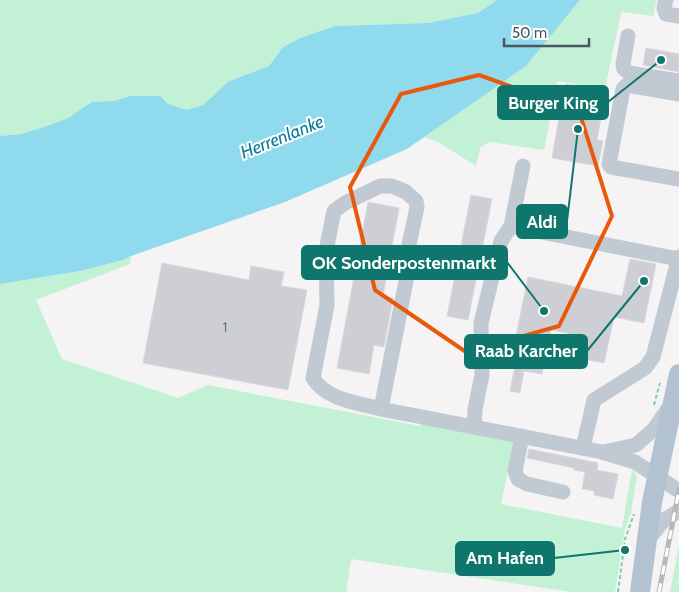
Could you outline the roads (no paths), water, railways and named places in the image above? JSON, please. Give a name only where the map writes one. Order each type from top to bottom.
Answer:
[{"type":"main road","points":[[640,592],[657,476],[679,374]]},
{"type":"street","points":[[666,0],[664,8],[666,14],[679,16]]},
{"type":"street","points":[[628,36],[623,64],[624,69],[629,73],[679,82]]},
{"type":"street","points":[[679,94],[627,85],[623,89],[609,164],[611,167],[679,179]]},
{"type":"street","points":[[474,426],[482,375],[481,323],[500,241],[512,226],[522,166]]},
{"type":"street","points":[[381,409],[408,271],[407,254],[417,207],[416,201],[406,192],[392,186],[380,186],[345,203],[334,211],[326,251],[327,305],[313,378],[319,388],[345,400],[381,409],[602,452],[635,462],[679,491]]},
{"type":"street","points":[[512,226],[679,258],[653,357],[645,368],[594,400],[583,448]]},
{"type":"street","points":[[602,452],[636,445],[654,429],[674,401]]},
{"type":"street","points":[[522,436],[516,471],[518,478],[526,484],[563,492]]},
{"type":"street","points":[[647,541],[664,520],[679,511]]},
{"type":"water","name":"Herrenlanke","points":[[497,0],[580,0],[526,66],[407,149],[285,202],[123,260],[80,271],[0,284],[0,136],[21,134],[50,125],[68,118],[92,102],[114,101],[130,96],[160,96],[168,104],[187,110],[203,105],[229,81],[269,66],[283,47],[300,38],[335,26],[428,23],[478,13]]},
{"type":"railway","points":[[659,592],[679,490]]},
{"type":"place","name":"Burger King","points":[[661,60]]},
{"type":"place","name":"Aldi","points":[[578,129]]},
{"type":"place","name":"Raab Karcher","points":[[644,281]]},
{"type":"place","name":"OK Sonderpostenmarkt","points":[[544,311]]},
{"type":"place","name":"Am Hafen","points":[[625,550]]}]
